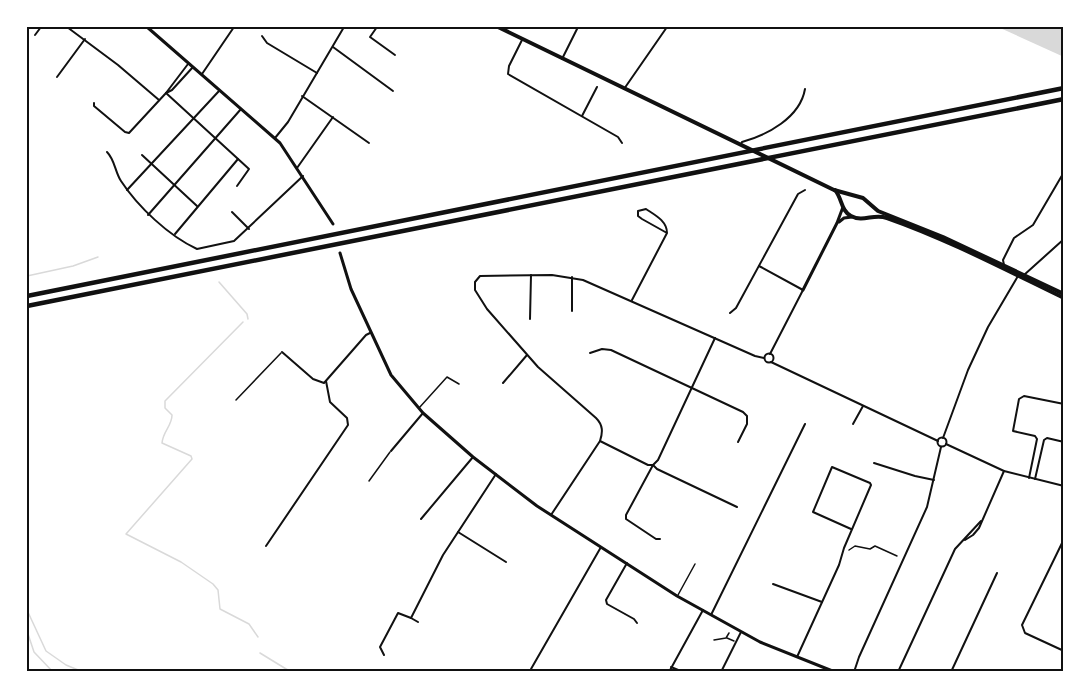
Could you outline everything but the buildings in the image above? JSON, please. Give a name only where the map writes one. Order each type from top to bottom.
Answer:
[{"type":"highway","points":[[27,296],[1064,88]]},
{"type":"highway","points":[[27,306],[1064,99]]},
{"type":"main road","points":[[498,27],[834,189],[869,201],[878,210],[943,237],[1064,296]]},
{"type":"main road","points":[[834,189],[846,213],[853,217],[862,220],[879,216],[887,218],[1064,296]]},
{"type":"main road","points":[[843,205],[846,197],[853,195]]},
{"type":"main road","points":[[870,217],[873,205]]},
{"type":"street","points":[[35,35],[41,27]]},
{"type":"street","points":[[67,27],[159,99]]},
{"type":"street","points":[[147,27],[275,138],[285,149],[333,224]]},
{"type":"street","points":[[201,74],[234,27]]},
{"type":"street","points":[[275,138],[288,122],[344,27]]},
{"type":"street","points":[[376,27],[370,37],[395,55]]},
{"type":"street","points":[[562,59],[578,27]]},
{"type":"street","points":[[624,89],[667,27]]},
{"type":"street","points":[[262,36],[267,43],[316,73]]},
{"type":"street","points":[[57,77],[85,39]]},
{"type":"street","points":[[522,40],[508,66],[508,74],[618,137],[622,143]]},
{"type":"street","points":[[333,47],[393,91]]},
{"type":"street","points":[[94,103],[94,106],[128,133],[166,93],[189,63]]},
{"type":"street","points":[[166,93],[172,90],[193,67]]},
{"type":"street","points":[[582,116],[597,87]]},
{"type":"street","points":[[127,190],[220,90]]},
{"type":"street","points":[[741,144],[759,138],[779,126],[799,104],[805,90]]},
{"type":"street","points":[[166,93],[249,169],[237,186]]},
{"type":"street","points":[[302,96],[369,143]]},
{"type":"street","points":[[148,215],[241,109]]},
{"type":"street","points":[[297,168],[333,117]]},
{"type":"street","points":[[107,152],[127,190],[148,215],[192,246],[200,249],[234,242],[303,176]]},
{"type":"street","points":[[142,155],[198,206]]},
{"type":"street","points":[[175,234],[238,159]]},
{"type":"street","points":[[1004,266],[1003,260],[1014,238],[1033,225],[1063,174]]},
{"type":"street","points":[[730,313],[736,308],[798,194],[805,190]]},
{"type":"street","points":[[764,358],[770,354],[837,223],[843,205]]},
{"type":"street","points":[[632,301],[667,233],[667,228],[661,219],[646,209],[638,211],[638,216],[667,233]]},
{"type":"street","points":[[232,212],[249,228]]},
{"type":"street","points":[[837,223],[844,218],[853,217]]},
{"type":"street","points":[[1024,275],[1064,239]]},
{"type":"street","points":[[340,253],[351,289],[391,375],[418,408],[473,457],[551,515],[677,596],[741,632],[834,672]]},
{"type":"street","points":[[759,267],[803,290]]},
{"type":"street","points":[[551,515],[600,441],[603,429],[598,420],[545,374],[527,355],[479,298],[475,290],[476,282],[483,274],[572,277],[589,282],[764,358],[767,363],[771,362],[938,441],[941,447],[927,507],[854,672]]},
{"type":"street","points":[[530,319],[531,275]]},
{"type":"street","points":[[938,441],[943,438],[968,370],[988,327],[1018,276]]},
{"type":"street","points":[[572,277],[572,311]]},
{"type":"street","points":[[236,400],[282,352],[316,382],[324,383],[370,333]]},
{"type":"street","points":[[660,539],[656,539],[631,523],[626,517],[653,465],[658,460],[715,338]]},
{"type":"street","points":[[590,353],[607,349],[746,415],[748,421],[738,442]]},
{"type":"street","points":[[770,354],[773,358],[771,362]]},
{"type":"street","points":[[503,383],[527,355]]},
{"type":"street","points":[[418,408],[447,377],[459,384]]},
{"type":"street","points":[[266,546],[348,425],[347,418],[330,402],[326,381]]},
{"type":"street","points":[[1029,478],[1037,439],[1035,436],[1012,430],[1019,399],[1024,396],[1064,404]]},
{"type":"street","points":[[853,424],[863,405]]},
{"type":"street","points":[[369,481],[423,413]]},
{"type":"street","points":[[711,615],[805,424]]},
{"type":"street","points":[[943,438],[946,444],[1004,471],[1064,486]]},
{"type":"street","points":[[1035,479],[1044,440],[1047,438],[1064,442]]},
{"type":"street","points":[[600,441],[737,507]]},
{"type":"street","points":[[941,447],[946,444]]},
{"type":"street","points":[[421,519],[473,457]]},
{"type":"street","points":[[874,463],[934,480]]},
{"type":"street","points":[[797,657],[871,484],[832,467],[813,512],[851,529]]},
{"type":"street","points":[[898,672],[955,549],[962,541],[976,532],[1004,471]]},
{"type":"street","points":[[411,618],[443,555],[496,474]]},
{"type":"street","points":[[458,532],[506,562]]},
{"type":"street","points":[[1064,539],[1022,628],[1025,633],[1064,651]]},
{"type":"street","points":[[849,550],[858,546],[869,549],[875,546],[897,556]]},
{"type":"street","points":[[531,669],[601,547]]},
{"type":"street","points":[[627,563],[606,600],[607,604],[637,623]]},
{"type":"street","points":[[677,596],[695,564]]},
{"type":"street","points":[[951,672],[997,573]]},
{"type":"street","points":[[774,584],[822,602]]},
{"type":"street","points":[[669,672],[703,610]]},
{"type":"street","points":[[384,655],[380,647],[398,614],[418,622]]},
{"type":"street","points":[[721,672],[741,632]]},
{"type":"street","points":[[726,638],[729,633]]},
{"type":"street","points":[[714,640],[726,638],[734,641]]},
{"type":"street","points":[[672,667],[683,672]]},
{"type":"shaded area","points":[[998,27],[1064,27],[1064,57]]},
{"type":"waterway","points":[[27,276],[73,266],[98,257]]},
{"type":"waterway","points":[[219,282],[247,314],[248,319]]},
{"type":"waterway","points":[[243,322],[165,401],[165,408],[172,415],[162,443],[191,456],[192,459],[126,534],[181,562],[213,584],[218,590],[220,609],[249,624],[258,637]]},
{"type":"waterway","points":[[27,610],[46,651],[66,665],[83,672]]},
{"type":"waterway","points":[[27,631],[34,652],[53,672]]},
{"type":"waterway","points":[[260,653],[291,672]]}]
